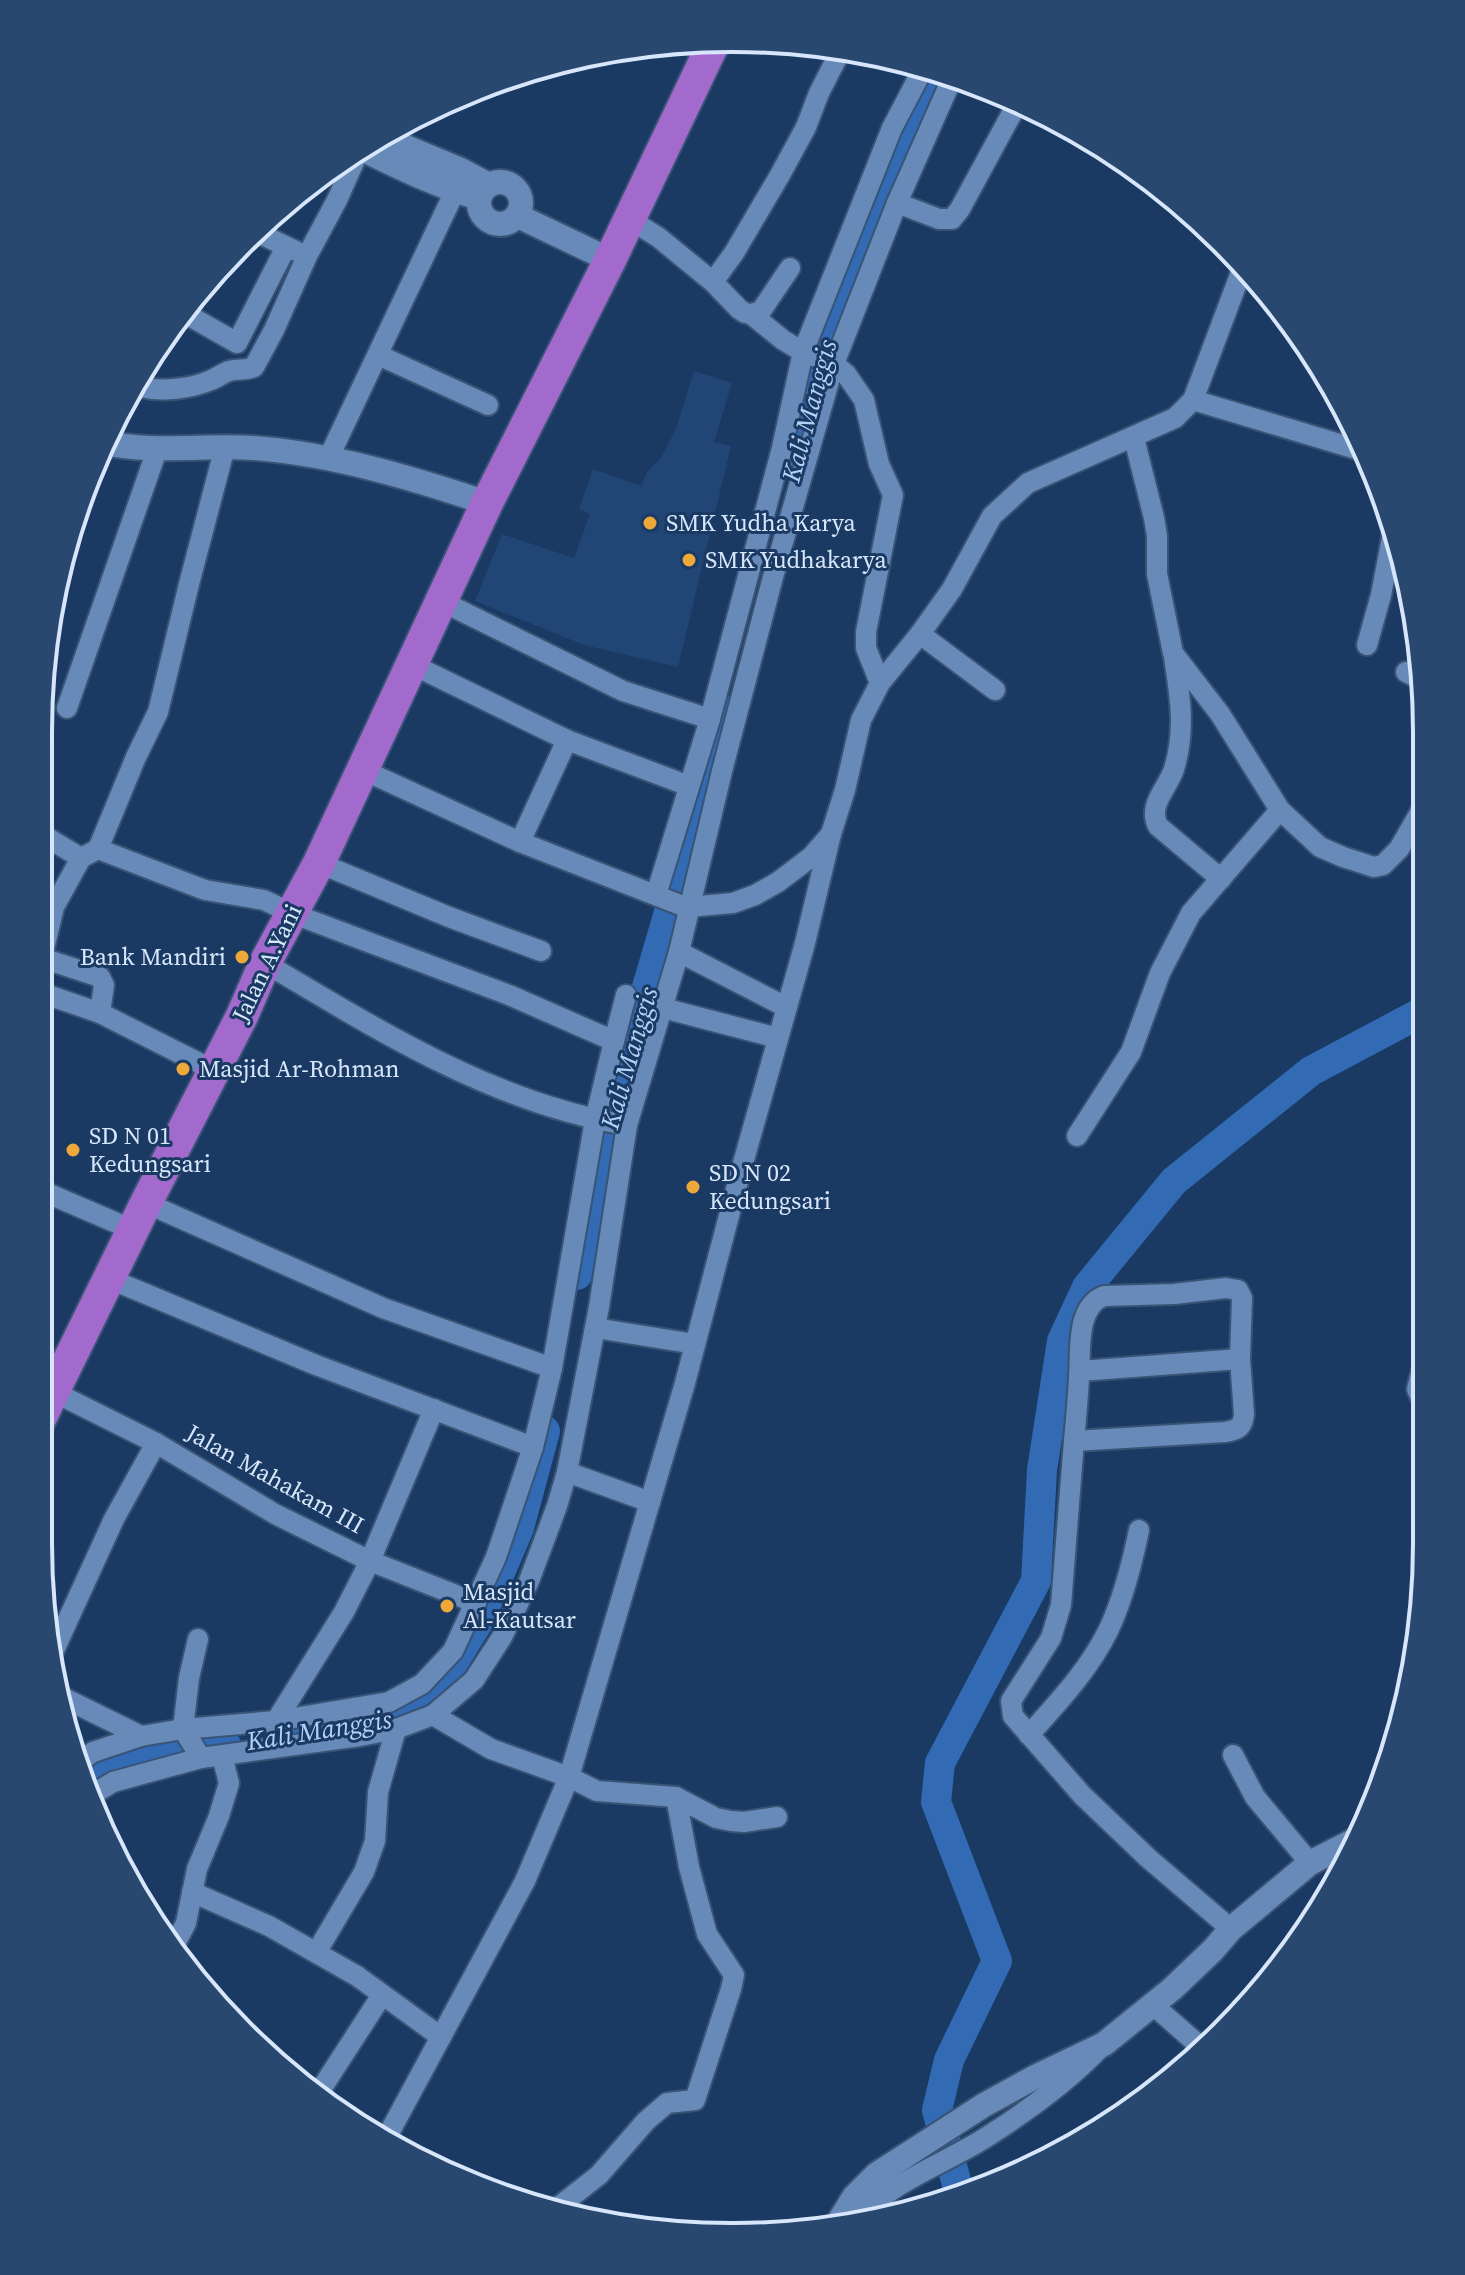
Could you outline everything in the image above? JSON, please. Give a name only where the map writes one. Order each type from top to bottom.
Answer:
[{"type":"highway","name":"Jalan A.Yani","points":[[52,1391],[242,1016],[265,963],[319,863],[487,503],[610,260],[709,53]]},
{"type":"street","points":[[713,282],[734,253],[780,175],[806,127],[836,60]]},
{"type":"street","points":[[659,896],[710,719],[805,353],[892,128],[918,78]]},
{"type":"street","points":[[99,1790],[113,1782],[200,1756],[222,1756],[396,1729],[433,1715],[474,1680],[502,1637],[529,1581],[567,1472],[595,1328],[626,1124],[679,952],[686,906],[832,363],[948,87]]},
{"type":"street","points":[[897,203],[939,219],[952,219],[1011,115]]},
{"type":"street","points":[[394,142],[461,170],[484,192]]},
{"type":"street","points":[[373,155],[455,191],[484,192],[503,182],[516,188],[522,202],[518,216],[506,224],[491,223],[480,212],[484,192]]},
{"type":"street","points":[[145,388],[192,386],[231,370],[254,367],[352,168]]},
{"type":"street","points":[[328,459],[455,191]]},
{"type":"street","points":[[518,216],[610,260]]},
{"type":"street","points":[[629,219],[658,237],[713,282],[739,309],[751,314],[805,353],[832,363],[846,374],[864,400],[879,464],[893,495],[866,632],[866,648],[880,683]]},
{"type":"street","points":[[266,237],[307,256]]},
{"type":"street","points":[[231,370],[237,343],[286,247]]},
{"type":"street","points":[[751,314],[761,311],[790,268]]},
{"type":"street","points":[[390,2131],[525,1881],[569,1777],[695,1344],[805,943],[861,720],[880,683],[952,589],[992,516],[1028,483],[1175,418],[1193,400],[1239,278]]},
{"type":"street","points":[[193,318],[237,343]]},
{"type":"street","points":[[378,355],[488,405]]},
{"type":"street","points":[[1193,400],[1350,447]]},
{"type":"street","points":[[1134,438],[1155,527],[1157,574],[1182,707],[1182,728],[1173,770],[1156,803],[1155,820],[1158,826],[1221,879]]},
{"type":"street","points":[[117,444],[287,451],[435,486],[487,503]]},
{"type":"street","points":[[67,708],[158,447]]},
{"type":"street","points":[[52,916],[54,907],[89,853],[158,712],[225,447]]},
{"type":"street","points":[[1367,645],[1389,553]]},
{"type":"street","points":[[441,601],[623,691],[710,719]]},
{"type":"street","points":[[920,634],[995,690]]},
{"type":"street","points":[[1173,653],[1220,714],[1280,810],[1320,847],[1374,867],[1383,865],[1399,849],[1413,825]]},
{"type":"street","points":[[411,664],[567,740],[689,786]]},
{"type":"street","points":[[520,842],[567,740]]},
{"type":"street","points":[[363,770],[520,842],[686,906],[733,903],[755,895],[811,857],[831,834]]},
{"type":"street","points":[[1077,1136],[1131,1052],[1160,973],[1191,913],[1280,810]]},
{"type":"street","points":[[52,839],[205,890],[264,900],[509,995],[614,1041]]},
{"type":"street","points":[[319,863],[541,951]]},
{"type":"street","points":[[679,952],[786,1007]]},
{"type":"street","points":[[52,961],[100,977],[104,985],[100,1013]]},
{"type":"street","points":[[265,963],[371,1027],[497,1089],[595,1120],[626,1124]]},
{"type":"street","points":[[87,1757],[141,1736],[276,1721],[389,1702],[422,1684],[453,1651],[496,1557],[533,1447],[552,1368],[595,1120],[626,995]]},
{"type":"street","points":[[52,996],[100,1013],[213,1070]]},
{"type":"street","points":[[663,1008],[778,1038]]},
{"type":"street","points":[[52,1193],[140,1217],[552,1368]]},
{"type":"street","points":[[110,1279],[316,1365],[533,1447]]},
{"type":"street","points":[[1074,1441],[1225,1432],[1240,1428],[1244,1423],[1244,1414],[1240,1359],[1242,1298],[1238,1290],[1104,1296],[1094,1301],[1082,1326],[1079,1344],[1080,1371],[1074,1441],[1061,1605],[1051,1638],[1011,1701],[1013,1716],[1093,1806],[1231,1929]]},
{"type":"street","points":[[595,1328],[695,1344]]},
{"type":"street","points":[[1080,1371],[1240,1359]]},
{"type":"street","name":"Jalan Mahakam III","points":[[52,1391],[156,1443],[275,1514],[370,1561],[476,1603]]},
{"type":"street","points":[[276,1721],[344,1612],[370,1561],[434,1409]]},
{"type":"street","points":[[59,1639],[114,1519],[156,1443]]},
{"type":"street","points":[[567,1472],[650,1502]]},
{"type":"street","points":[[1029,1735],[1071,1688],[1108,1630],[1131,1565],[1139,1530]]},
{"type":"street","points":[[198,1639],[189,1678],[183,1729],[200,1756]]},
{"type":"street","points":[[71,1701],[141,1736]]},
{"type":"street","points":[[433,1715],[491,1749],[569,1777],[597,1791],[676,1797],[716,1818],[731,1821],[777,1817]]},
{"type":"street","points":[[316,1953],[364,1872],[375,1841],[378,1792],[396,1729]]},
{"type":"street","points":[[1233,1755],[1255,1797],[1310,1863]]},
{"type":"street","points":[[179,1937],[186,1923],[197,1869],[229,1783],[222,1756]]},
{"type":"street","points":[[565,2202],[599,2175],[646,2121],[667,2103],[695,2100],[731,1989],[734,1975],[707,1934],[689,1867],[676,1797]]},
{"type":"street","points":[[844,2213],[854,2197],[877,2174],[904,2170],[985,2138],[1051,2093],[1104,2044],[1153,2005],[1213,1950],[1231,1929],[1310,1863],[1341,1847]]},
{"type":"street","points":[[192,1892],[269,1926],[357,1976],[441,2037]]},
{"type":"street","points":[[320,2084],[382,1995]]},
{"type":"street","points":[[1153,2005],[1195,2042]]},
{"type":"street","points":[[867,2210],[904,2170],[984,2105],[1104,2044]]},
{"type":"shaded area","name":"SMK Yudha Karya","points":[[694,371],[732,383],[714,442],[731,446],[678,667],[584,645],[475,601],[502,534],[574,558],[590,514],[579,509],[593,469],[641,486],[676,429]]},
{"type":"waterway","name":"Kali Manggis","points":[[798,456],[832,328],[917,115],[935,83]]},
{"type":"waterway","name":"Kali Manggis","points":[[577,1275],[613,1103],[728,711]]},
{"type":"waterway","points":[[957,2185],[937,2110],[949,2060],[997,1961],[936,1802],[940,1763],[1036,1581],[1042,1470],[1062,1341],[1087,1287],[1174,1181],[1311,1071],[1413,1017]]},
{"type":"waterway","name":"Kali Manggis","points":[[301,1736],[403,1717],[449,1669],[480,1619],[519,1528],[545,1431]]},
{"type":"waterway","name":"Kali Manggis","points":[[92,1772],[133,1756],[226,1745]]},
{"type":"place","name":"SMK Yudha Karya","points":[[650,523]]},
{"type":"place","name":"SMK Yudhakarya","points":[[689,560]]},
{"type":"place","name":"Bank Mandiri","points":[[242,957]]},
{"type":"place","name":"Masjid Ar-Rohman","points":[[183,1069]]},
{"type":"place","name":"SD N 01 Kedungsari","points":[[73,1150]]},
{"type":"place","name":"SD N 02 Kedungsari","points":[[693,1187]]},
{"type":"place","name":"Masjid Al-Kautsar","points":[[447,1606]]}]
